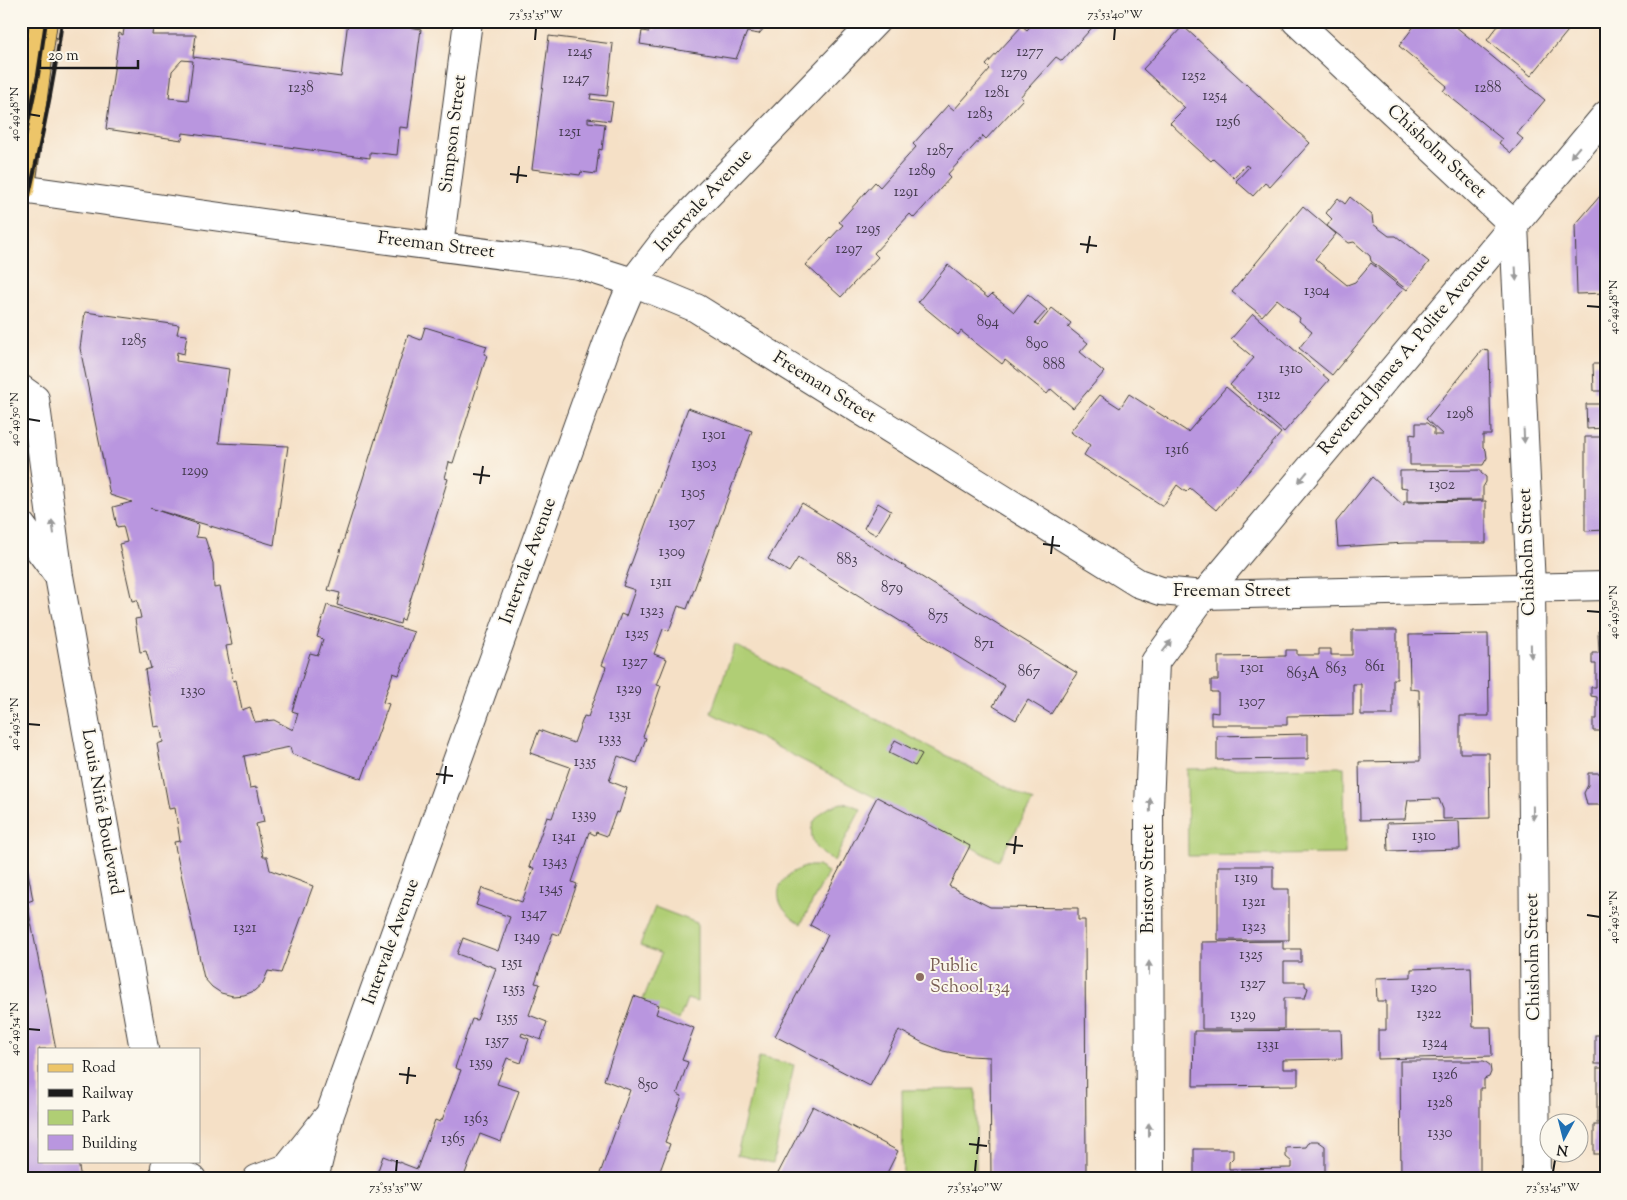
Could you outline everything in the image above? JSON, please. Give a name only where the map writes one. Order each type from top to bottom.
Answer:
[{"type":"main road","points":[[21,188],[43,21]]},
{"type":"street","name":"Simpson Street","points":[[439,246],[468,21]]},
{"type":"street","name":"Intervale Avenue","points":[[314,1179],[330,1114],[610,336],[633,282],[669,235],[876,21]]},
{"type":"street","name":"Chisholm Street","points":[[1296,21],[1514,225],[1530,586],[1536,1179]]},
{"type":"street","name":"Reverend James A. Polite Avenue","points":[[1204,594],[1606,115]]},
{"type":"street","name":"Freeman Street","points":[[21,188],[327,232],[579,265],[633,282],[696,308],[1138,583],[1161,591],[1204,594],[1530,586],[1606,586]]},
{"type":"street","name":"Louis Niñé Boulevard","points":[[21,389],[35,400],[59,576],[144,1048]]},
{"type":"street","name":"Louis Niñé Boulevard","points":[[21,525],[59,576]]},
{"type":"street","name":"Bristow Street","points":[[1150,1179],[1149,806],[1155,662],[1204,594]]},
{"type":"street","points":[[257,1179],[287,1168],[330,1114]]},
{"type":"street","points":[[165,1169],[192,1179]]},
{"type":"green space","points":[[735,645],[1033,801],[998,861],[711,713]]},
{"type":"green space","points":[[1344,767],[1345,854],[1188,856],[1187,769]]},
{"type":"green space","points":[[842,803],[861,809],[834,861],[823,854],[816,846],[812,838],[812,829],[821,813],[830,807]]},
{"type":"green space","points":[[809,866],[818,866],[828,872],[801,924],[783,908],[779,900],[779,891],[782,883],[788,876],[797,870]]},
{"type":"green space","points":[[655,907],[697,923],[697,1002],[687,999],[679,1020],[641,1005],[661,954],[640,945]]},
{"type":"green space","points":[[759,1057],[794,1065],[773,1163],[737,1155]]},
{"type":"green space","points":[[976,1089],[976,1179],[903,1179],[902,1090]]},
{"type":"building","points":[[348,21],[363,21],[421,29],[408,128],[400,127],[397,155],[370,152],[370,158],[183,133],[182,140],[106,129],[119,33],[123,35],[125,23],[153,27],[152,35],[196,35],[193,57],[341,77]],"holes":[[[182,60],[193,61],[188,100],[169,98],[172,71]]]},
{"type":"building","points":[[656,21],[709,27],[710,21],[770,21],[759,34],[747,32],[736,59],[640,44],[642,31],[649,32],[650,28],[655,30]]},
{"type":"building","points":[[1035,21],[1098,21],[1062,61],[1056,57],[1020,97],[1023,99],[986,139],[983,136],[947,175],[950,178],[914,218],[910,214],[874,253],[878,257],[841,297],[806,265],[843,225],[839,222],[875,182],[880,187],[916,147],[913,144],[948,105],[954,110],[990,69],[986,65],[1022,26],[1027,30]]},
{"type":"building","points":[[1418,21],[1449,21],[1545,100],[1517,134],[1523,139],[1511,153],[1499,143],[1502,139],[1443,91],[1447,86],[1399,46]]},
{"type":"building","points":[[1502,21],[1576,21],[1531,76],[1487,40]]},
{"type":"building","points":[[1183,26],[1310,143],[1270,187],[1265,183],[1253,196],[1236,181],[1249,167],[1246,165],[1234,178],[1191,143],[1170,123],[1185,108],[1143,69]]},
{"type":"building","points":[[549,36],[613,44],[607,96],[591,94],[590,99],[613,102],[610,121],[588,118],[588,122],[605,124],[602,150],[599,149],[596,174],[581,172],[580,175],[532,169]]},
{"type":"building","points":[[1606,189],[1606,293],[1577,294],[1575,225]]},
{"type":"building","points":[[1350,197],[1372,215],[1373,224],[1389,236],[1396,236],[1429,262],[1407,290],[1371,261],[1370,256],[1354,242],[1349,243],[1327,226],[1332,219],[1326,213],[1338,198],[1345,204]]},
{"type":"building","points":[[1303,206],[1336,234],[1315,259],[1347,285],[1355,282],[1371,263],[1403,289],[1332,375],[1299,348],[1312,332],[1299,321],[1300,318],[1277,299],[1262,316],[1232,292]]},
{"type":"building","points":[[948,265],[988,298],[992,294],[1014,312],[1028,294],[1047,310],[1035,323],[1038,325],[1052,308],[1071,323],[1068,327],[1088,343],[1080,352],[1104,372],[1073,408],[1051,389],[1047,394],[1005,360],[1002,364],[961,331],[958,335],[918,302]]},
{"type":"building","points":[[85,312],[179,325],[177,334],[187,335],[184,354],[177,352],[176,361],[229,369],[219,443],[288,446],[274,545],[150,508],[198,524],[196,537],[205,538],[213,563],[214,588],[220,587],[232,645],[226,646],[233,681],[236,680],[242,710],[250,707],[255,722],[274,720],[293,730],[298,713],[292,711],[310,653],[318,655],[323,639],[317,637],[327,605],[414,632],[399,675],[393,673],[383,702],[389,704],[362,779],[292,754],[290,747],[244,756],[250,788],[257,787],[264,822],[256,824],[263,857],[267,857],[270,870],[313,886],[281,973],[268,971],[263,983],[254,991],[244,995],[233,996],[221,993],[204,978],[174,842],[180,841],[175,808],[169,809],[157,744],[163,742],[160,726],[154,727],[145,670],[151,668],[146,651],[140,652],[135,619],[141,618],[137,600],[132,601],[119,544],[127,542],[123,526],[117,527],[113,507],[132,502],[110,495],[80,348]]},
{"type":"building","points":[[1253,314],[1329,380],[1284,432],[1230,385],[1254,358],[1231,339]]},
{"type":"building","points":[[425,327],[487,346],[484,354],[487,355],[453,463],[449,462],[445,478],[448,479],[404,620],[401,619],[400,624],[337,605],[340,593],[328,590],[408,335],[421,340]]},
{"type":"building","points":[[1482,350],[1489,351],[1491,435],[1483,435],[1483,447],[1486,450],[1487,458],[1483,465],[1410,465],[1410,434],[1416,435],[1416,423],[1427,423],[1434,429],[1434,435],[1443,435],[1426,419]]},
{"type":"building","points":[[1593,364],[1606,364],[1606,391],[1594,391]]},
{"type":"building","points":[[1226,387],[1281,433],[1216,510],[1190,488],[1186,492],[1177,485],[1163,506],[1084,455],[1090,445],[1070,432],[1100,395],[1120,408],[1129,394],[1188,432]]},
{"type":"building","points":[[1586,404],[1606,404],[1606,428],[1587,429]]},
{"type":"building","points":[[688,408],[752,431],[687,609],[678,606],[669,631],[663,629],[654,654],[667,659],[657,685],[661,686],[643,737],[646,738],[637,763],[618,756],[609,781],[627,788],[619,813],[616,812],[607,836],[596,832],[595,835],[589,832],[572,882],[577,884],[568,910],[559,935],[553,933],[535,983],[540,984],[529,1015],[547,1022],[541,1040],[522,1033],[521,1036],[529,1039],[521,1063],[507,1058],[497,1084],[519,1091],[501,1142],[480,1134],[463,1179],[375,1179],[383,1156],[417,1169],[435,1120],[440,1122],[442,1120],[461,1070],[455,1068],[472,1019],[477,1020],[496,968],[457,954],[463,938],[498,951],[510,917],[476,905],[482,888],[522,902],[534,868],[529,867],[547,817],[552,818],[570,767],[530,753],[539,730],[574,743],[584,716],[588,717],[606,667],[602,665],[621,614],[626,616],[635,590],[623,586]]},
{"type":"building","points":[[1585,437],[1606,437],[1606,530],[1585,531]]},
{"type":"building","points":[[1481,470],[1481,473],[1486,477],[1483,487],[1483,500],[1407,501],[1407,488],[1400,487],[1400,471]]},
{"type":"building","points":[[1372,477],[1404,506],[1404,502],[1486,501],[1486,543],[1405,543],[1338,547],[1336,522]]},
{"type":"building","points":[[802,503],[1077,673],[1051,714],[1028,700],[1016,720],[993,706],[1005,686],[798,558],[789,572],[768,559]]},
{"type":"building","points":[[878,503],[891,511],[876,535],[864,528]]},
{"type":"building","points":[[1352,630],[1397,630],[1397,679],[1393,679],[1393,715],[1361,715],[1361,684],[1353,684],[1353,715],[1287,716],[1287,725],[1211,725],[1211,712],[1218,713],[1218,692],[1211,692],[1211,680],[1218,680],[1218,657],[1286,656],[1286,650],[1297,650],[1297,655],[1319,655],[1319,649],[1331,649],[1331,655],[1352,655]]},
{"type":"building","points":[[1598,631],[1606,631],[1606,731],[1593,731],[1593,719],[1597,719],[1597,697],[1591,696],[1591,687],[1596,687],[1596,664],[1592,664],[1592,653],[1599,653]]},
{"type":"building","points":[[1488,634],[1489,716],[1460,716],[1460,753],[1489,753],[1490,818],[1443,819],[1443,809],[1439,799],[1408,800],[1405,819],[1360,820],[1359,762],[1420,761],[1419,690],[1410,689],[1409,635]]},
{"type":"building","points":[[1308,734],[1308,759],[1217,760],[1217,736]]},
{"type":"building","points":[[895,740],[922,754],[915,766],[889,753]]},
{"type":"building","points":[[1588,773],[1606,773],[1606,805],[1587,805],[1584,793],[1588,785]]},
{"type":"building","name":"Public School 134","points":[[877,797],[970,846],[949,886],[990,907],[1078,908],[1078,920],[1085,920],[1086,1179],[991,1179],[990,1057],[969,1056],[943,1051],[899,1030],[870,1086],[775,1036],[828,935],[810,925]]},
{"type":"building","points":[[1459,821],[1460,849],[1388,851],[1387,823]]},
{"type":"building","points":[[22,839],[33,900],[27,902],[56,1048],[38,1048],[38,1162],[78,1162],[81,1179],[21,1179]]},
{"type":"building","points":[[1218,866],[1273,866],[1273,889],[1289,889],[1289,940],[1218,940]]},
{"type":"building","points":[[1283,941],[1283,949],[1301,949],[1301,962],[1284,962],[1284,982],[1305,982],[1305,986],[1308,988],[1305,998],[1284,998],[1284,1029],[1202,1029],[1202,942]]},
{"type":"building","points":[[1471,967],[1473,1027],[1491,1027],[1492,1056],[1378,1059],[1378,1030],[1386,1030],[1386,1001],[1377,1001],[1376,978],[1411,977],[1411,969]]},
{"type":"building","points":[[634,996],[659,1005],[656,1014],[694,1028],[682,1060],[688,1062],[677,1094],[682,1096],[665,1142],[670,1144],[657,1179],[598,1179],[630,1090],[604,1080]]},
{"type":"building","points":[[1341,1030],[1342,1059],[1283,1060],[1283,1069],[1298,1069],[1298,1085],[1193,1086],[1194,1031]]},
{"type":"building","points":[[1595,1035],[1606,1035],[1606,1064],[1595,1064]]},
{"type":"building","points":[[1400,1061],[1484,1061],[1490,1065],[1491,1072],[1489,1077],[1484,1079],[1484,1088],[1480,1088],[1480,1179],[1401,1179]]},
{"type":"building","points":[[1597,1068],[1606,1068],[1606,1123],[1597,1123]]},
{"type":"building","points":[[813,1106],[898,1151],[884,1179],[775,1179]]},
{"type":"building","points":[[1594,1125],[1606,1125],[1606,1154],[1594,1154]]},
{"type":"building","points":[[1310,1141],[1318,1141],[1325,1146],[1325,1179],[1194,1179],[1194,1149],[1233,1149],[1233,1158],[1229,1162],[1229,1169],[1292,1168],[1292,1162],[1286,1157],[1286,1148],[1306,1147]]},
{"type":"railway","points":[[21,67],[28,21]]},
{"type":"railway","points":[[21,156],[38,75],[46,21]]},
{"type":"railway","points":[[21,229],[39,151],[62,21]]},
{"type":"place","name":"Public School 134","points":[[920,977]]}]
